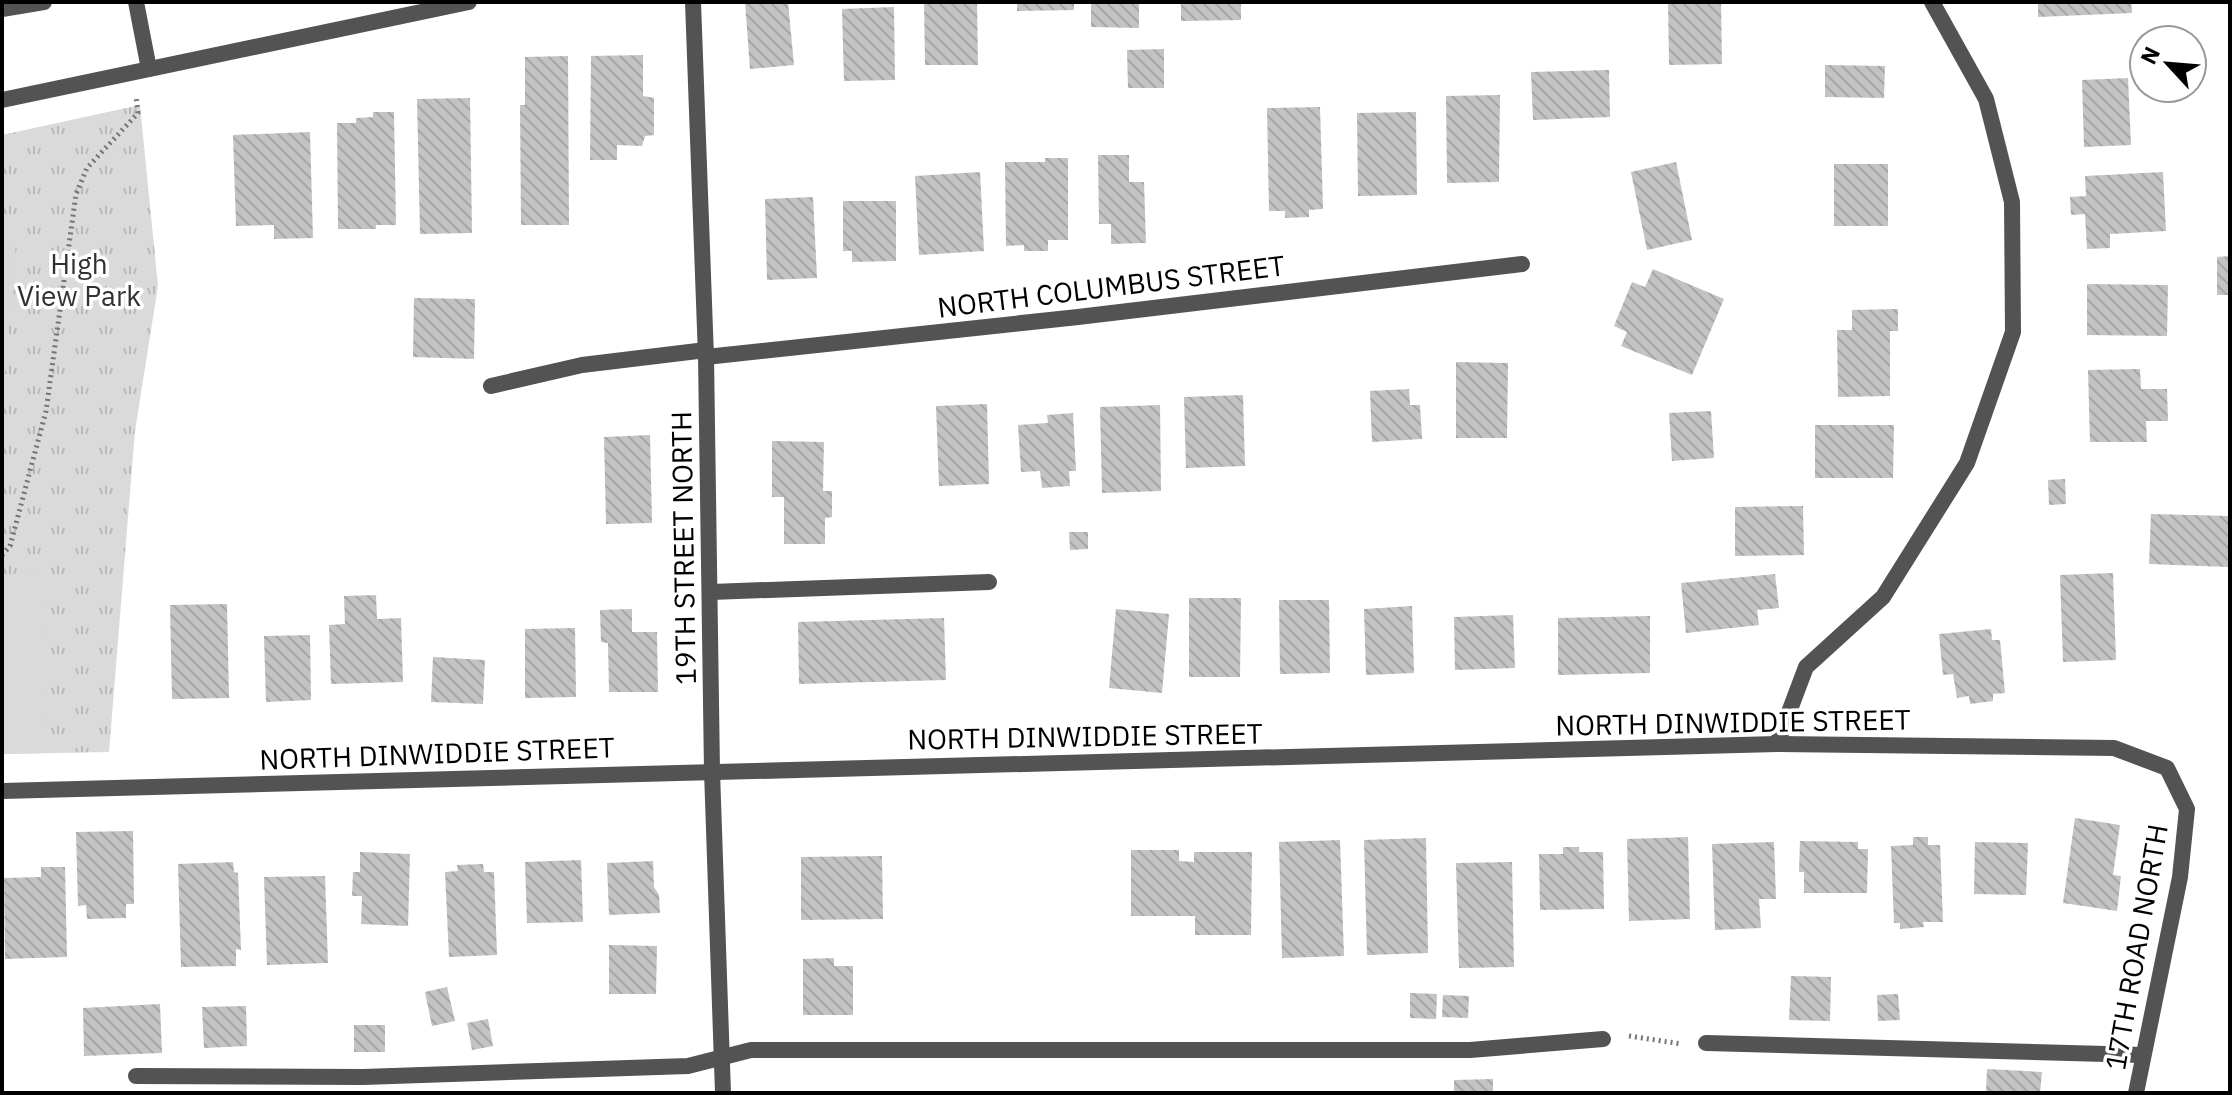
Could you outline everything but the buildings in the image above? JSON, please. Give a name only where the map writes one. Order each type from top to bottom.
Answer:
[{"type":"street","points":[[2,9],[44,2]]},
{"type":"street","points":[[136,2],[149,69]]},
{"type":"street","points":[[2,100],[469,2]]},
{"type":"street","name":"19TH STREET NORTH","points":[[693,2],[706,353],[712,771],[723,1093]]},
{"type":"street","points":[[1777,744],[1806,667],[1883,597],[1967,463],[2013,332],[2012,202],[2009,188],[1986,99],[1932,2]]},
{"type":"street","name":"NORTH COLUMBUS STREET","points":[[491,386],[582,365],[1078,317],[1522,264]]},
{"type":"street","points":[[711,592],[989,582]]},
{"type":"street","name":"NORTH DINWIDDIE STREET","points":[[2,791],[1777,744],[2114,748],[2167,768]]},
{"type":"street","name":"17TH ROAD NORTH","points":[[2136,1093],[2180,877],[2187,809],[2167,768]]},
{"type":"street","points":[[136,1076],[363,1077],[688,1066],[751,1050],[1470,1050],[1603,1039]]},
{"type":"street","points":[[1706,1043],[2143,1055]]},
{"type":"path","points":[[2,555],[10,546],[46,411],[76,194],[87,168],[138,113],[132,72]]},
{"type":"path","points":[[1603,1039],[1613,1033],[1699,1047],[1706,1043]]},
{"type":"green space","name":"High View Park","points":[[140,105],[158,286],[135,431],[109,752],[2,754],[2,135]]},
{"type":"green space","points":[[2,228],[17,229],[2,407]]},
{"type":"green space","points":[[44,573],[45,753],[2,754],[2,574]]}]
